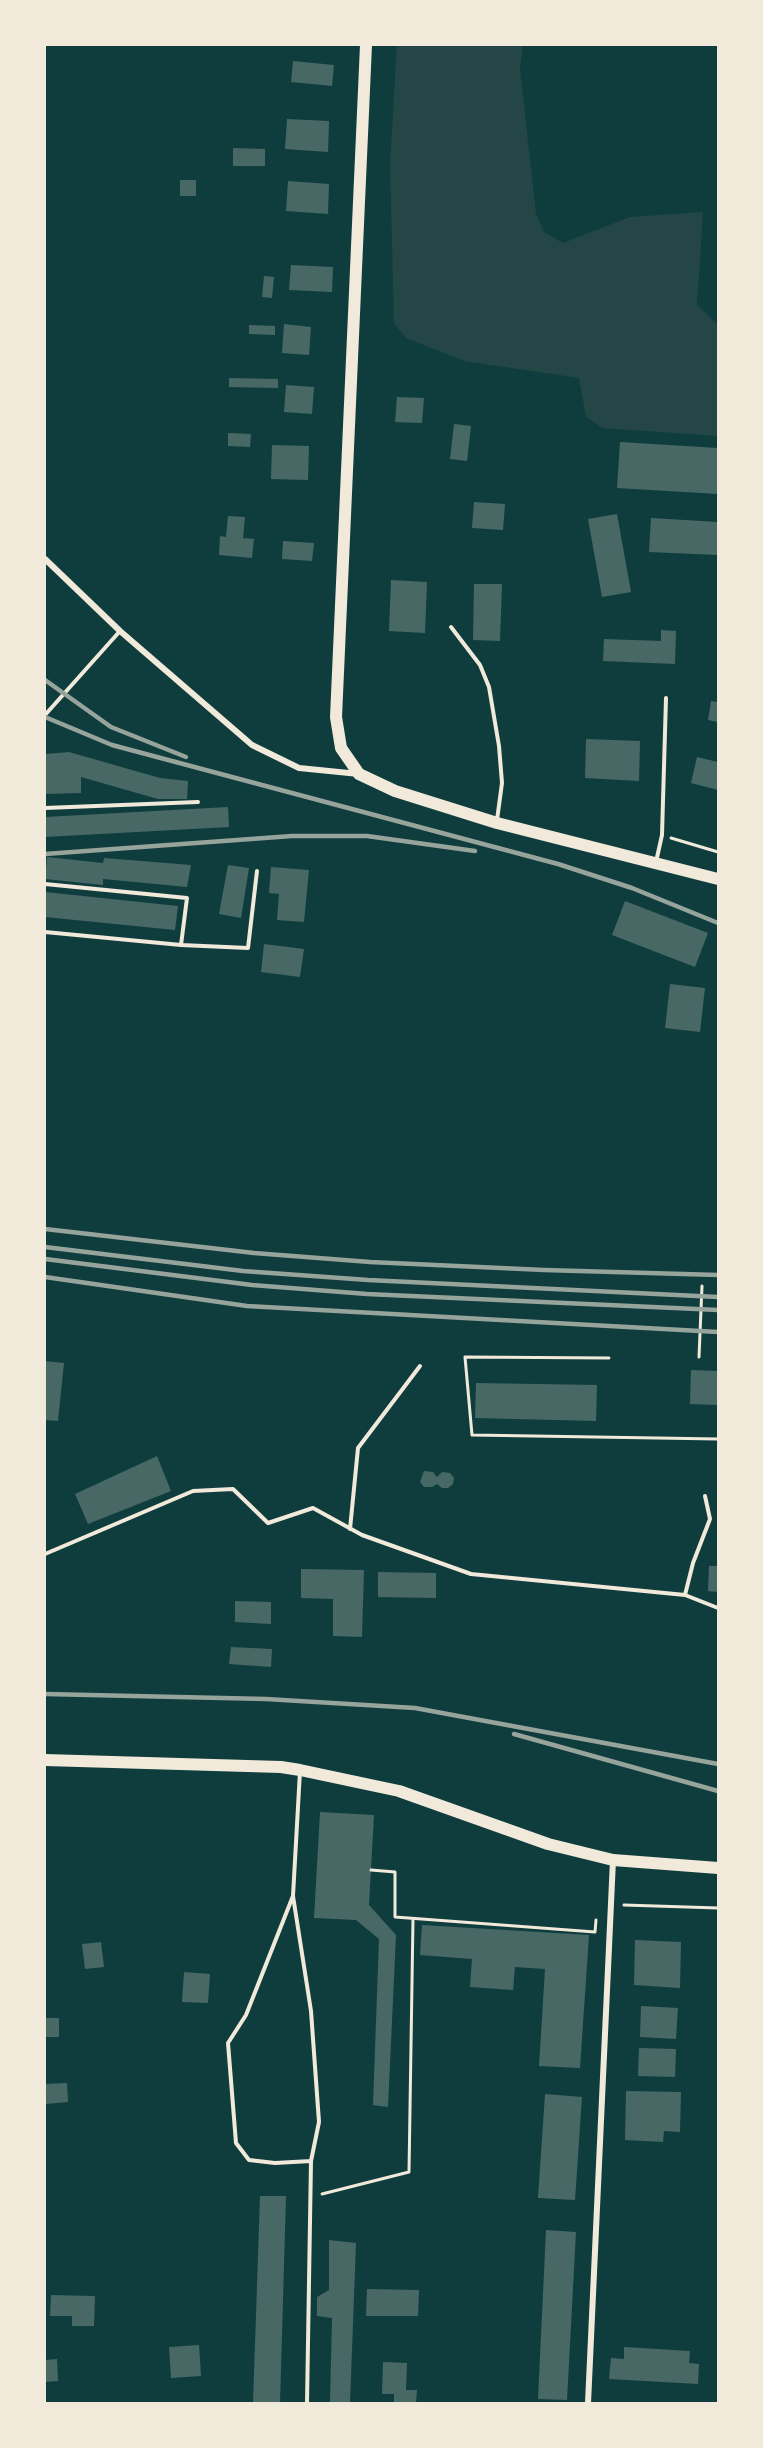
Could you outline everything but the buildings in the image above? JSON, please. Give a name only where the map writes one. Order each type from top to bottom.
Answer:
[{"type":"main road","points":[[366,45],[336,717],[340,748],[359,774],[395,791],[497,823],[718,879]]},
{"type":"main road","points":[[45,1760],[281,1767],[300,1770],[399,1791],[549,1844],[613,1860],[718,1868]]},
{"type":"street","points":[[45,560],[120,631],[252,745],[299,768],[359,774]]},
{"type":"street","points":[[588,2403],[613,1860]]},
{"type":"lane","points":[[451,627],[480,664],[489,687],[500,746],[502,783],[497,823]]},
{"type":"lane","points":[[45,715],[120,631]]},
{"type":"lane","points":[[655,864],[662,835],[666,698]]},
{"type":"lane","points":[[45,808],[198,802]]},
{"type":"lane","points":[[45,932],[181,945],[248,948],[256,871]]},
{"type":"lane","points":[[45,884],[187,898],[181,945]]},
{"type":"lane","points":[[350,1529],[358,1448],[420,1366]]},
{"type":"lane","points":[[45,1554],[193,1491],[233,1489],[267,1523],[313,1508],[362,1536],[471,1574],[685,1595],[718,1608]]},
{"type":"lane","points":[[685,1595],[693,1563],[710,1519],[705,1496]]},
{"type":"lane","points":[[300,1770],[293,1896],[311,2011],[319,2122],[310,2161],[307,2403]]},
{"type":"lane","points":[[293,1896],[246,2015],[228,2043],[236,2143],[249,2160],[274,2163],[310,2161]]},
{"type":"path","points":[[662,835],[718,852]]},
{"type":"path","points":[[699,1357],[702,1286]]},
{"type":"path","points":[[609,1358],[465,1357],[472,1435],[718,1439]]},
{"type":"path","points":[[371,1870],[395,1872],[395,1917],[413,1919],[595,1932],[598,1903],[718,1908]]},
{"type":"path","points":[[310,2197],[409,2172],[413,1919]]},
{"type":"shaded area","points":[[397,45],[523,45],[520,69],[536,214],[544,232],[563,243],[630,217],[703,212],[697,305],[718,325],[718,436],[603,428],[586,417],[579,378],[464,361],[406,338],[394,323],[390,164]]},
{"type":"railway","points":[[45,680],[111,727],[186,757]]},
{"type":"railway","points":[[45,717],[112,745],[558,864],[632,888],[718,923]]},
{"type":"railway","points":[[45,854],[292,836],[367,836],[475,851]]},
{"type":"railway","points":[[45,1229],[254,1253],[370,1262],[718,1275]]},
{"type":"railway","points":[[45,1247],[243,1271],[368,1280],[718,1297]]},
{"type":"railway","points":[[45,1259],[252,1285],[367,1294],[718,1310]]},
{"type":"railway","points":[[45,1277],[247,1306],[718,1332]]},
{"type":"railway","points":[[45,1694],[266,1699],[415,1708],[718,1764]]},
{"type":"railway","points":[[514,1734],[718,1791]]}]
